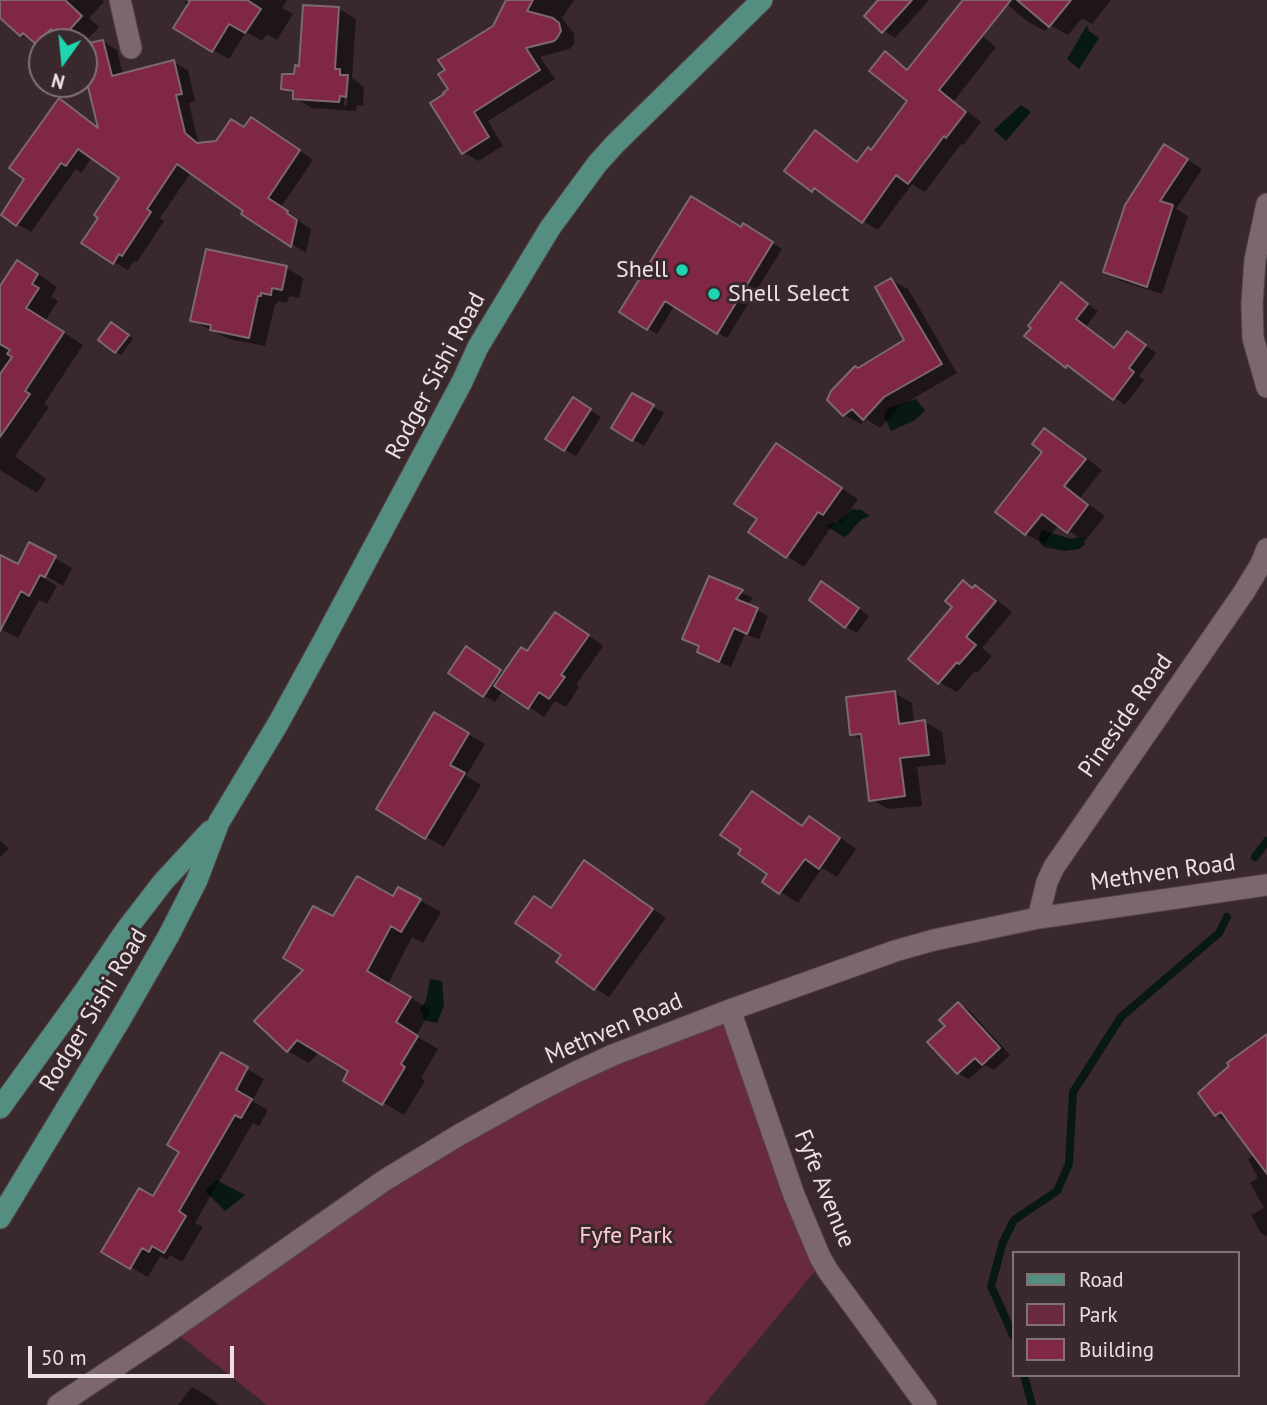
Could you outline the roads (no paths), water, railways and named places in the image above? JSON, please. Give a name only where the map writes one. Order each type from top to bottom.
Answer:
[{"type":"main road","name":"Rodger Sishi Road","points":[[0,1218],[169,935],[197,880],[219,822],[279,722],[326,636],[462,382],[478,346],[550,228],[615,144],[762,0]]},
{"type":"main road","name":"Rodger Sishi Road","points":[[0,1108],[126,930],[163,882],[219,822]]},
{"type":"street","points":[[120,0],[131,48]]},
{"type":"street","points":[[1267,204],[1255,260],[1252,304],[1253,338],[1267,387]]},
{"type":"street","name":"Pineside Road","points":[[1038,918],[1047,882],[1054,867],[1244,592],[1267,550]]},
{"type":"street","name":"Methven Road","points":[[58,1405],[162,1336],[385,1180],[459,1135],[574,1073],[624,1050],[895,951],[1038,918],[1267,885]]},
{"type":"street","name":"Fyfe Avenue","points":[[730,1010],[794,1195],[820,1257],[926,1405]]},
{"type":"waterway","points":[[1255,857],[1267,841]]},
{"type":"waterway","points":[[1012,1333],[991,1286],[1003,1242],[1014,1220],[1057,1191],[1069,1164],[1073,1092],[1121,1017],[1219,933],[1227,917]]},
{"type":"waterway","points":[[1025,1377],[1032,1405]]},
{"type":"place","name":"Shell","points":[[682,270]]},
{"type":"place","name":"Shell Select","points":[[714,294]]},
{"type":"park label","name":"Fyfe Park","points":[[626,1236]]}]
